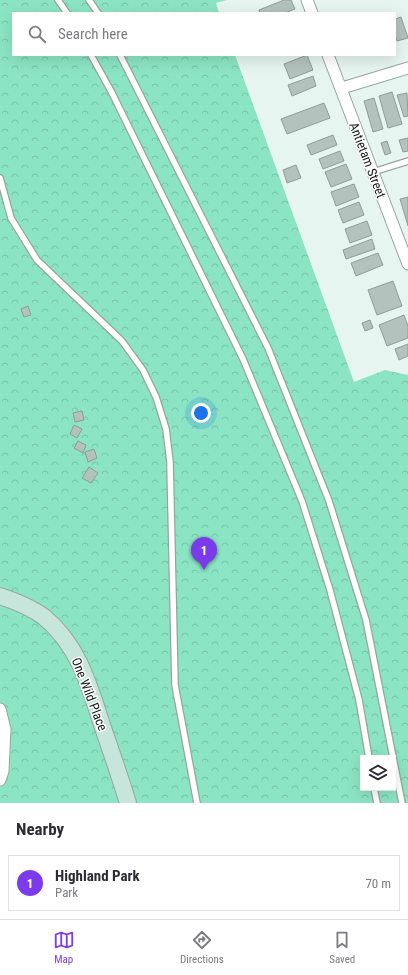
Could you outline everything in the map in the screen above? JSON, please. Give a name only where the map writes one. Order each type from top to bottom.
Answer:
[{"type":"main road","name":"One Wild Place","points":[[0,596],[34,610],[62,635],[72,648],[93,696],[128,803]]},
{"type":"street","points":[[307,0],[312,12]]},
{"type":"street","name":"Antietam Street","points":[[328,56],[373,172],[406,252],[408,264]]},
{"type":"street","points":[[342,88],[408,68]]},
{"type":"street","points":[[0,709],[6,729],[3,771],[0,780]]},
{"type":"lane","points":[[58,0],[66,12]]},
{"type":"lane","points":[[89,0],[97,12]]},
{"type":"lane","points":[[92,56],[111,91],[243,359],[302,501],[330,590],[357,693],[368,755]]},
{"type":"lane","points":[[121,56],[268,348],[329,501],[366,620],[402,803]]},
{"type":"lane","points":[[373,172],[408,162]]},
{"type":"lane","points":[[0,178],[11,218],[37,260],[122,341],[143,370],[156,397],[166,429],[170,462],[175,685],[198,803]]},
{"type":"lane","points":[[375,791],[377,803]]},
{"type":"green space","points":[[0,0],[227,0],[216,3],[219,12],[12,12],[12,56],[235,56],[354,382],[385,370],[408,375],[408,803],[0,803]]},
{"type":"building","points":[[284,0],[291,0],[295,9],[288,12],[260,12],[259,10]]},
{"type":"building","points":[[401,17],[408,38],[397,41],[396,19]]},
{"type":"building","points":[[307,56],[313,70],[290,79],[284,64]]},
{"type":"building","points":[[313,76],[316,86],[292,96],[288,85]]},
{"type":"building","points":[[392,92],[402,124],[388,128],[379,96]]},
{"type":"building","points":[[407,93],[408,116],[404,117],[397,95]]},
{"type":"building","points":[[374,98],[383,129],[373,132],[364,101]]},
{"type":"building","points":[[324,103],[330,118],[287,134],[281,119]]},
{"type":"building","points":[[333,135],[337,145],[311,155],[307,145]]},
{"type":"building","points":[[408,138],[408,151],[403,152],[399,140]]},
{"type":"building","points":[[387,141],[391,153],[385,155],[381,143]]},
{"type":"building","points":[[340,151],[344,161],[323,169],[319,159]]},
{"type":"building","points":[[346,164],[352,179],[331,187],[325,172]]},
{"type":"building","points":[[296,165],[301,178],[287,183],[283,170]]},
{"type":"building","points":[[354,184],[359,197],[336,206],[331,192]]},
{"type":"building","points":[[408,197],[408,226],[400,199]]},
{"type":"building","points":[[359,202],[364,215],[343,223],[338,210]]},
{"type":"building","points":[[367,221],[372,235],[350,243],[345,229]]},
{"type":"building","points":[[372,239],[375,249],[346,259],[343,250]]},
{"type":"building","points":[[378,253],[383,265],[356,276],[351,263]]},
{"type":"building","points":[[393,281],[402,306],[377,315],[368,290]]},
{"type":"building","points":[[28,306],[31,315],[24,317],[21,309]]},
{"type":"building","points":[[404,315],[408,326],[408,338],[387,346],[379,325]]},
{"type":"building","points":[[370,320],[373,328],[365,331],[362,323]]},
{"type":"building","points":[[408,344],[408,356],[399,360],[395,349]]},
{"type":"building","points":[[82,411],[84,420],[75,422],[73,413]]},
{"type":"building","points":[[74,425],[82,429],[77,438],[70,434]]},
{"type":"building","points":[[78,441],[86,445],[83,453],[74,448]]},
{"type":"building","points":[[94,449],[97,458],[88,462],[85,452]]},
{"type":"building","points":[[89,467],[98,473],[91,483],[82,478]]},
{"type":"place","name":"Highland Park","points":[[204,570]]}]
